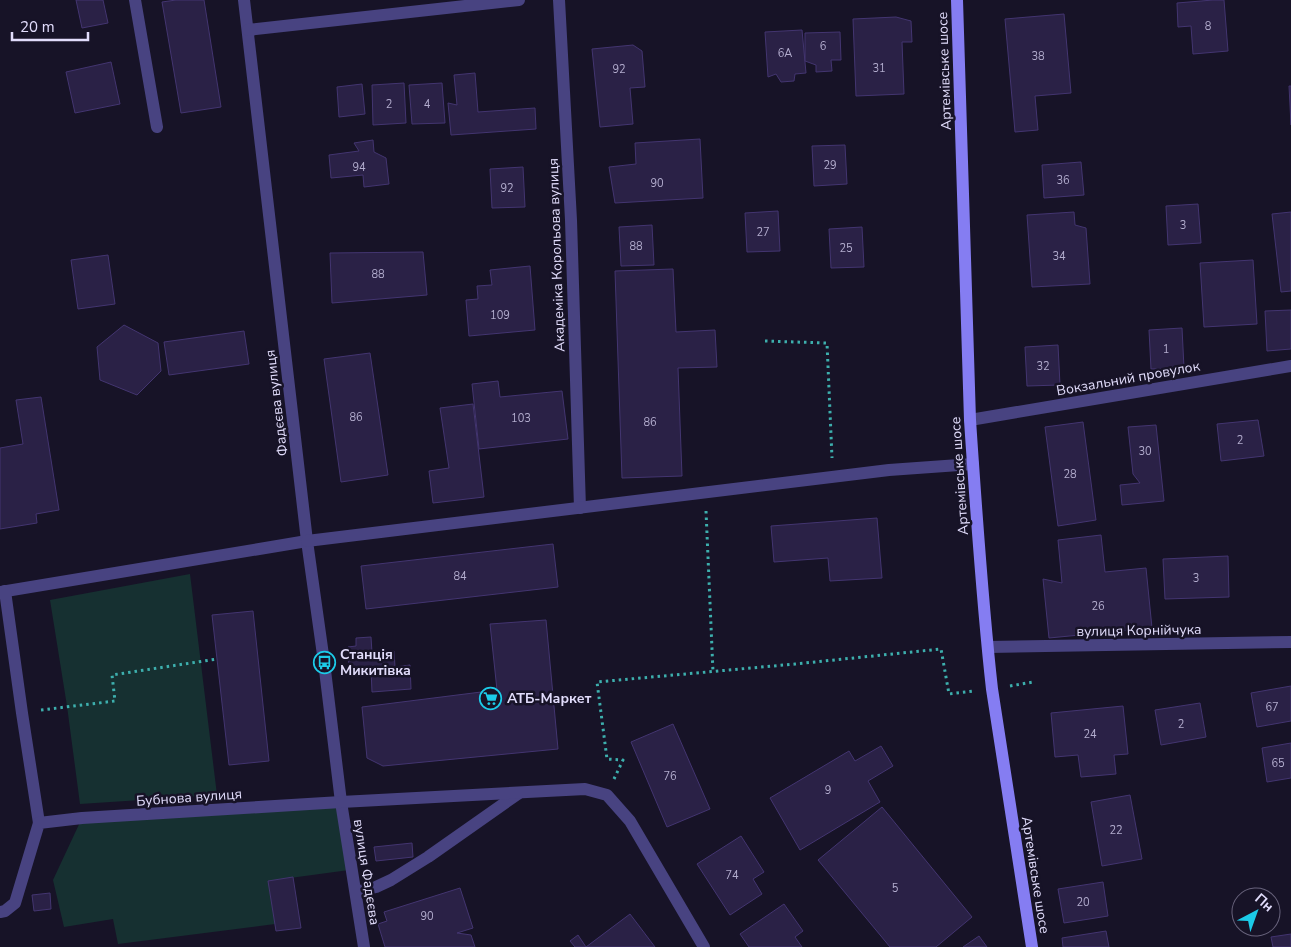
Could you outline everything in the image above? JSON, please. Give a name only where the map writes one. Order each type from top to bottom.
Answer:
[{"type":"main road","name":"Артемівське шосе","points":[[957,0],[973,464],[992,689],[1032,947]]},
{"type":"street","points":[[135,0],[157,127]]},
{"type":"street","name":"Фадєєва вулиця","points":[[244,0],[307,541],[341,802]]},
{"type":"street","points":[[248,30],[519,0]]},
{"type":"street","name":"Академіка Корольова вулиця","points":[[559,0],[570,220],[580,508]]},
{"type":"street","name":"Вокзальний провулок","points":[[970,420],[1291,366]]},
{"type":"street","points":[[0,912],[5,911],[15,903],[39,823],[2,592],[307,541],[890,470],[973,464]]},
{"type":"street","name":"вулиця Корнійчука","points":[[988,647],[1291,642]]},
{"type":"street","name":"Бубнова вулиця","points":[[39,823],[82,818],[585,789],[607,795]]},
{"type":"street","points":[[356,892],[376,887],[391,880],[428,857],[519,793]]},
{"type":"street","points":[[607,795],[630,821],[704,947]]},
{"type":"street","name":"вулиця Фадєєва","points":[[341,802],[364,947]]},
{"type":"path","points":[[765,341],[827,343],[833,477]]},
{"type":"path","points":[[705,493],[713,672]]},
{"type":"path","points":[[607,795],[623,760],[606,759],[597,682],[941,649],[949,694]]},
{"type":"path","points":[[67,706],[115,701],[112,675],[217,659]]},
{"type":"green space","points":[[190,574],[217,795],[80,804],[50,600]]},
{"type":"green space","points":[[341,802],[349,870],[268,881],[275,924],[118,944],[113,919],[64,927],[53,880],[82,818]]},
{"type":"building","points":[[76,0],[103,0],[108,23],[82,28]]},
{"type":"building","points":[[204,0],[221,107],[181,113],[162,2]]},
{"type":"building","points":[[1224,0],[1228,51],[1193,54],[1191,26],[1178,27],[1177,3]]},
{"type":"building","points":[[1064,14],[1071,93],[1035,96],[1038,130],[1015,132],[1005,19]]},
{"type":"building","points":[[896,17],[911,21],[912,42],[902,42],[904,94],[856,96],[853,19]]},
{"type":"building","points":[[802,30],[806,73],[795,74],[794,81],[781,82],[776,74],[768,77],[765,32]]},
{"type":"building","points":[[840,32],[841,60],[831,60],[832,71],[816,72],[816,65],[805,61],[805,33]]},
{"type":"building","points":[[633,45],[642,51],[645,87],[630,88],[633,124],[600,127],[592,49]]},
{"type":"building","points":[[111,62],[120,104],[75,113],[66,72]]},
{"type":"building","points":[[475,73],[478,112],[535,108],[536,129],[451,135],[448,103],[457,105],[454,75]]},
{"type":"building","points":[[404,83],[406,123],[373,125],[372,85]]},
{"type":"building","points":[[442,83],[445,123],[412,124],[409,85]]},
{"type":"building","points":[[362,84],[365,114],[339,117],[337,87]]},
{"type":"building","points":[[1289,86],[1291,86],[1291,125]]},
{"type":"building","points":[[700,139],[703,198],[615,203],[609,167],[636,164],[635,143]]},
{"type":"building","points":[[373,140],[374,152],[386,158],[389,184],[364,187],[363,175],[331,178],[329,155],[359,151],[354,143]]},
{"type":"building","points":[[845,145],[847,184],[814,186],[812,146]]},
{"type":"building","points":[[1081,162],[1084,195],[1044,198],[1042,165]]},
{"type":"building","points":[[523,167],[525,207],[492,208],[490,169]]},
{"type":"building","points":[[1198,204],[1201,243],[1168,245],[1166,206]]},
{"type":"building","points":[[778,211],[780,251],[747,252],[745,213]]},
{"type":"building","points":[[1074,212],[1075,225],[1086,228],[1090,284],[1032,287],[1027,215]]},
{"type":"building","points":[[1291,212],[1291,291],[1281,292],[1272,214]]},
{"type":"building","points":[[652,225],[654,265],[621,266],[619,227]]},
{"type":"building","points":[[862,227],[864,267],[831,268],[829,229]]},
{"type":"building","points":[[423,252],[427,295],[332,303],[330,253]]},
{"type":"building","points":[[108,255],[115,304],[78,309],[71,260]]},
{"type":"building","points":[[1253,260],[1257,324],[1204,327],[1200,263]]},
{"type":"building","points":[[530,266],[535,330],[469,336],[466,300],[478,299],[477,286],[492,285],[490,270]]},
{"type":"building","points":[[673,269],[676,332],[715,330],[717,367],[678,368],[682,476],[622,478],[615,271]]},
{"type":"building","points":[[1291,310],[1291,349],[1267,351],[1265,311]]},
{"type":"building","points":[[124,325],[158,343],[161,371],[137,395],[100,380],[97,347]]},
{"type":"building","points":[[1182,328],[1184,368],[1151,369],[1149,330]]},
{"type":"building","points":[[244,331],[249,364],[169,375],[164,342]]},
{"type":"building","points":[[1058,345],[1060,385],[1027,386],[1025,347]]},
{"type":"building","points":[[370,353],[388,475],[341,482],[324,359]]},
{"type":"building","points":[[498,381],[500,397],[562,391],[568,439],[479,449],[472,384]]},
{"type":"building","points":[[41,397],[59,510],[36,514],[37,523],[0,529],[0,448],[23,444],[16,400]]},
{"type":"building","points":[[473,404],[484,497],[433,503],[429,471],[449,468],[440,408]]},
{"type":"building","points":[[1258,420],[1264,456],[1221,461],[1217,424]]},
{"type":"building","points":[[1083,422],[1096,520],[1058,526],[1045,427]]},
{"type":"building","points":[[1156,425],[1164,501],[1122,505],[1120,485],[1140,483],[1133,474],[1128,427]]},
{"type":"building","points":[[877,518],[882,578],[830,581],[828,558],[774,562],[771,526]]},
{"type":"building","points":[[1101,535],[1105,572],[1146,568],[1152,628],[1049,638],[1043,579],[1062,583],[1058,540]]},
{"type":"building","points":[[553,544],[558,587],[366,609],[361,566]]},
{"type":"building","points":[[1228,556],[1229,597],[1165,599],[1163,559]]},
{"type":"building","points":[[253,611],[269,761],[229,765],[212,615]]},
{"type":"building","name":"АТБ-Маркет","points":[[546,620],[558,749],[383,766],[367,758],[362,707],[497,690],[490,624]]},
{"type":"building","points":[[371,637],[372,653],[394,651],[395,667],[410,665],[411,689],[372,692],[371,669],[349,670],[348,647],[356,646],[356,638]]},
{"type":"building","points":[[1291,686],[1291,721],[1257,727],[1251,693]]},
{"type":"building","points":[[1200,703],[1206,737],[1161,745],[1155,710]]},
{"type":"building","points":[[1123,706],[1128,754],[1114,755],[1116,774],[1081,777],[1078,755],[1055,757],[1051,713]]},
{"type":"building","points":[[673,724],[710,809],[667,827],[631,742]]},
{"type":"building","points":[[1291,743],[1291,778],[1267,782],[1262,748]]},
{"type":"building","points":[[881,746],[893,766],[868,781],[880,802],[800,850],[770,798],[849,751],[855,761]]},
{"type":"building","points":[[1130,795],[1142,859],[1102,866],[1091,802]]},
{"type":"building","points":[[882,807],[972,917],[936,947],[890,947],[818,860]]},
{"type":"building","points":[[741,836],[764,872],[753,879],[762,894],[730,915],[697,864]]},
{"type":"building","points":[[412,843],[413,857],[376,861],[374,847]]},
{"type":"building","points":[[293,877],[301,928],[276,931],[268,881]]},
{"type":"building","points":[[1103,882],[1108,916],[1064,923],[1058,889]]},
{"type":"building","points":[[460,888],[473,928],[457,933],[471,935],[475,947],[385,947],[378,924],[387,921],[384,912]]},
{"type":"building","points":[[50,893],[51,909],[34,911],[32,895]]},
{"type":"building","points":[[784,904],[803,931],[795,937],[802,947],[749,947],[740,934]]},
{"type":"building","points":[[630,914],[655,947],[586,947]]},
{"type":"building","points":[[1106,931],[1109,947],[1063,947],[1062,938]]},
{"type":"building","points":[[1291,934],[1291,947],[1273,947],[1271,937]]},
{"type":"building","points":[[578,935],[586,947],[575,947],[570,941]]},
{"type":"building","points":[[979,936],[987,947],[963,947]]},
{"type":"place","name":"Станція Микитівка","points":[[324,662]]},
{"type":"place","name":"АТБ-Маркет","points":[[491,698]]}]
